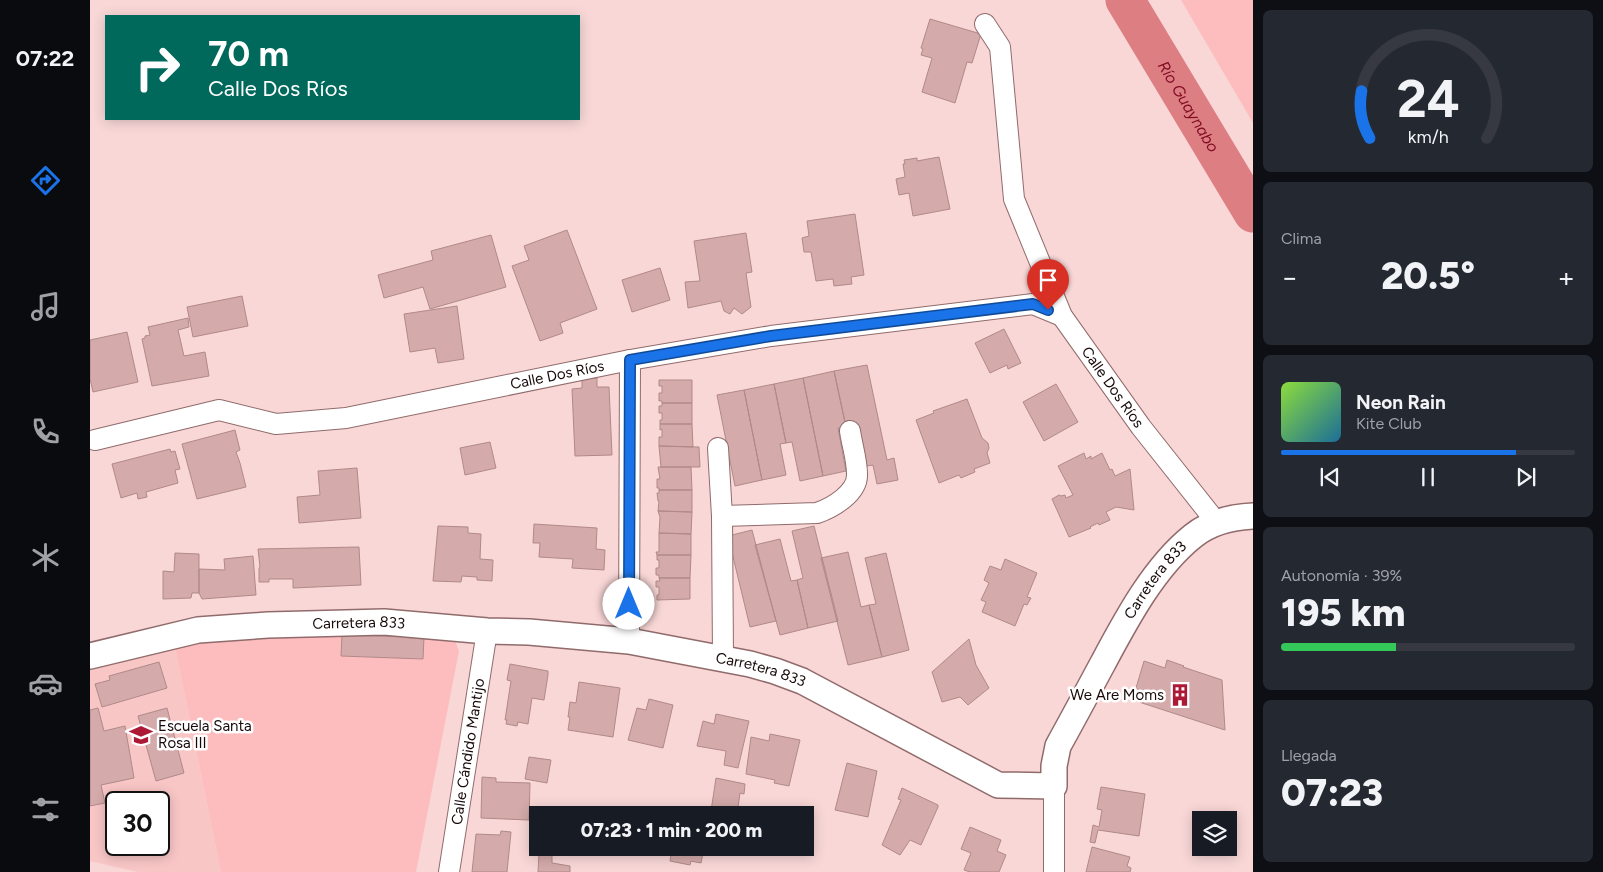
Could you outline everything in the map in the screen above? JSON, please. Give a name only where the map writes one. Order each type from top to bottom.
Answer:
[{"type":"street","points":[[985,24],[1000,47],[1014,199],[1062,316]]},
{"type":"street","name":"Calle Dos Ríos","points":[[95,440],[219,410],[276,424],[346,418],[630,360],[771,336],[1033,304],[1062,316],[1141,426],[1217,523]]},
{"type":"street","points":[[628,642],[630,360]]},
{"type":"street","points":[[722,516],[817,513],[828,510],[839,503],[847,496],[858,476],[850,431]]},
{"type":"street","points":[[718,448],[722,516],[723,658]]},
{"type":"street","name":"Carretera 833","points":[[90,656],[198,630],[268,625],[384,622],[487,631],[529,632],[628,642],[723,658],[775,671],[802,682],[998,785],[1054,786],[1054,766],[1058,746],[1121,630],[1159,572],[1194,536],[1217,523],[1237,517],[1253,516]]},
{"type":"street","name":"Calle Cándido Mantijo","points":[[449,872],[487,631]]},
{"type":"street","points":[[1054,786],[1054,872]]},
{"type":"shaded area","points":[[1181,0],[1253,0],[1253,123]]},
{"type":"shaded area","points":[[436,632],[454,638],[459,651],[416,872],[221,872],[174,642],[195,638]]},
{"type":"shaded area","name":"Escuela Santa Rosa III","points":[[174,642],[221,872],[138,872],[90,861],[90,667]]},
{"type":"building","points":[[930,19],[981,34],[972,63],[967,62],[955,103],[922,92],[932,58],[921,55],[923,49],[921,48]]},
{"type":"building","points":[[939,157],[950,209],[913,216],[909,193],[899,195],[896,179],[905,177],[904,160],[917,158],[917,161]]},
{"type":"building","points":[[855,214],[864,275],[851,277],[852,284],[834,286],[833,279],[816,281],[811,252],[804,252],[802,238],[809,236],[807,221]]},
{"type":"building","points":[[567,230],[597,309],[560,323],[563,333],[540,341],[512,266],[529,260],[524,246]]},
{"type":"building","points":[[746,233],[752,272],[746,273],[751,307],[742,314],[734,308],[730,314],[724,311],[721,301],[688,308],[685,282],[700,281],[694,241]]},
{"type":"building","points":[[491,235],[506,287],[430,309],[423,287],[384,298],[378,275],[433,260],[431,251]]},
{"type":"building","points":[[660,268],[670,300],[632,312],[622,280]]},
{"type":"building","points":[[242,296],[248,326],[193,337],[187,307]]},
{"type":"building","points":[[457,306],[464,359],[438,363],[435,348],[410,352],[404,314]]},
{"type":"building","points":[[188,318],[189,327],[178,330],[184,356],[205,352],[209,376],[152,386],[142,339],[150,335],[148,327]]},
{"type":"building","points":[[1004,329],[1021,363],[1008,369],[1007,365],[990,373],[975,343]]},
{"type":"building","points":[[127,332],[138,382],[93,392],[90,379],[90,340]]},
{"type":"building","points":[[867,365],[887,460],[894,458],[898,480],[877,484],[873,465],[861,467],[846,427],[834,371]]},
{"type":"building","points":[[834,371],[846,427],[838,428],[846,471],[823,476],[803,378]]},
{"type":"building","points":[[597,378],[597,387],[609,387],[612,455],[575,456],[572,389],[582,388],[582,379]]},
{"type":"building","points":[[803,378],[823,476],[800,481],[792,442],[786,443],[774,384]]},
{"type":"building","points":[[659,380],[692,380],[692,403],[662,403],[662,401],[659,401],[659,393],[662,393],[662,386],[659,386]]},
{"type":"building","points":[[774,384],[786,443],[780,444],[786,475],[762,480],[744,390]]},
{"type":"building","points":[[1056,384],[1078,422],[1044,441],[1023,402]]},
{"type":"building","points":[[744,390],[762,480],[735,486],[717,395]]},
{"type":"building","points":[[967,399],[982,438],[988,443],[987,453],[990,463],[974,469],[975,472],[961,478],[959,475],[939,483],[916,420],[934,413],[933,411]]},
{"type":"building","points":[[662,403],[692,403],[692,424],[660,424],[662,413],[659,413],[659,406],[662,406]]},
{"type":"building","points":[[660,424],[692,424],[693,447],[659,446],[659,437],[662,437]]},
{"type":"building","points":[[235,430],[240,450],[236,452],[246,487],[197,499],[182,444]]},
{"type":"building","points":[[490,442],[496,468],[465,475],[460,448]]},
{"type":"building","points":[[659,446],[699,447],[700,467],[661,467]]},
{"type":"building","points":[[170,449],[171,452],[175,451],[180,469],[175,470],[178,483],[146,492],[147,497],[138,499],[137,493],[121,498],[112,464]]},
{"type":"building","points":[[1084,453],[1086,459],[1091,456],[1091,459],[1102,453],[1115,476],[1130,469],[1134,510],[1116,507],[1106,512],[1110,520],[1099,525],[1098,523],[1069,537],[1052,499],[1059,495],[1065,495],[1066,498],[1073,495],[1058,466]]},
{"type":"building","points":[[658,467],[691,467],[692,490],[659,490],[657,488],[657,479],[660,479]]},
{"type":"building","points":[[357,468],[361,518],[299,523],[297,497],[320,495],[318,471]]},
{"type":"building","points":[[659,490],[692,490],[692,512],[658,511],[659,501],[657,493],[659,493]]},
{"type":"building","points":[[658,511],[692,512],[691,534],[659,533],[660,517]]},
{"type":"building","points":[[534,524],[597,528],[596,549],[605,550],[604,570],[572,568],[573,559],[539,557],[540,543],[533,543]]},
{"type":"building","points":[[438,526],[468,527],[468,533],[481,534],[480,559],[493,560],[492,581],[462,576],[461,582],[433,581]]},
{"type":"building","points":[[814,526],[838,621],[808,628],[797,580],[803,578],[792,531]]},
{"type":"building","points":[[752,530],[776,621],[750,627],[728,536]]},
{"type":"building","points":[[659,533],[691,534],[691,555],[657,555],[656,552],[659,552]]},
{"type":"building","points":[[780,539],[791,581],[797,580],[808,628],[780,635],[755,545]]},
{"type":"building","points":[[359,547],[361,585],[293,588],[293,579],[269,579],[269,582],[259,582],[258,549]]},
{"type":"building","points":[[848,552],[861,607],[869,605],[882,657],[848,665],[821,558]]},
{"type":"building","points":[[175,553],[199,554],[199,593],[192,593],[191,598],[163,599],[163,571],[174,572]]},
{"type":"building","points":[[886,553],[909,650],[882,657],[869,605],[876,604],[865,558]]},
{"type":"building","points":[[657,555],[691,555],[690,578],[659,578],[659,575],[656,575],[656,568],[659,568]]},
{"type":"building","points":[[253,556],[256,595],[202,599],[199,593],[199,569],[225,570],[224,559]]},
{"type":"building","points":[[1005,559],[1037,573],[1027,597],[1031,598],[1027,605],[1024,604],[1015,626],[982,612],[986,602],[981,600],[989,583],[984,580],[990,566],[1001,570]]},
{"type":"building","points":[[659,578],[690,578],[690,599],[657,600],[659,587],[656,587],[656,581],[660,581]]},
{"type":"building","points":[[342,635],[424,637],[423,659],[341,656]]},
{"type":"building","points":[[969,639],[976,665],[989,688],[968,705],[960,697],[942,702],[932,672]]},
{"type":"building","name":"We Are Moms","points":[[1167,660],[1222,680],[1225,730],[1136,701],[1139,690],[1136,688],[1144,661],[1165,668]]},
{"type":"building","points":[[159,662],[167,688],[102,707],[95,684],[110,680],[109,676]]},
{"type":"building","points":[[510,664],[548,671],[544,700],[532,698],[528,724],[518,722],[517,726],[506,724],[511,681],[507,680]]},
{"type":"building","points":[[579,682],[620,688],[613,737],[568,730],[570,702],[576,703]]},
{"type":"building","points":[[649,699],[673,705],[663,748],[628,740],[637,708],[646,710]]},
{"type":"building","points":[[98,708],[104,731],[125,726],[134,778],[101,785],[105,803],[90,806],[90,710]]},
{"type":"building","points":[[167,708],[184,773],[156,781],[138,716]]},
{"type":"building","points":[[716,714],[749,721],[738,768],[724,765],[726,751],[697,746],[703,721],[714,724]]},
{"type":"building","points":[[770,734],[800,740],[789,786],[774,783],[775,780],[746,774],[751,737],[769,741]]},
{"type":"building","points":[[529,757],[551,760],[547,783],[525,779]]},
{"type":"building","points":[[847,763],[877,771],[868,817],[835,810]]},
{"type":"building","points":[[482,777],[496,778],[496,782],[530,783],[529,820],[481,818]]},
{"type":"building","points":[[716,778],[745,784],[744,794],[740,793],[738,806],[712,806]]},
{"type":"building","points":[[1101,787],[1145,794],[1139,836],[1098,830],[1095,843],[1090,842],[1093,825],[1099,827],[1102,810],[1097,809]]},
{"type":"building","points":[[902,788],[938,805],[938,807],[921,845],[910,840],[900,855],[882,845],[901,800],[898,799]]},
{"type":"building","points":[[970,827],[1001,840],[997,851],[1006,855],[999,872],[970,872],[964,870],[971,853],[961,849]]},
{"type":"building","points":[[501,831],[511,832],[507,872],[472,872],[476,834],[500,835]]},
{"type":"building","points":[[1092,847],[1130,857],[1127,866],[1131,868],[1130,872],[1086,872]]},
{"type":"building","points":[[539,856],[552,856],[552,863],[570,866],[570,872],[538,872]]},
{"type":"building","points":[[671,856],[702,856],[701,863],[691,861],[690,865],[670,861]]},
{"type":"waterway","name":"Río Guaynabo","points":[[1125,0],[1253,213]]},
{"type":"place","name":"We Are Moms","points":[[1180,695]]},
{"type":"place","name":"Escuela Santa Rosa III","points":[[141,735]]},
{"type":"route","points":[[629,604],[630,360],[771,336],[1033,304],[1048,310]]}]
